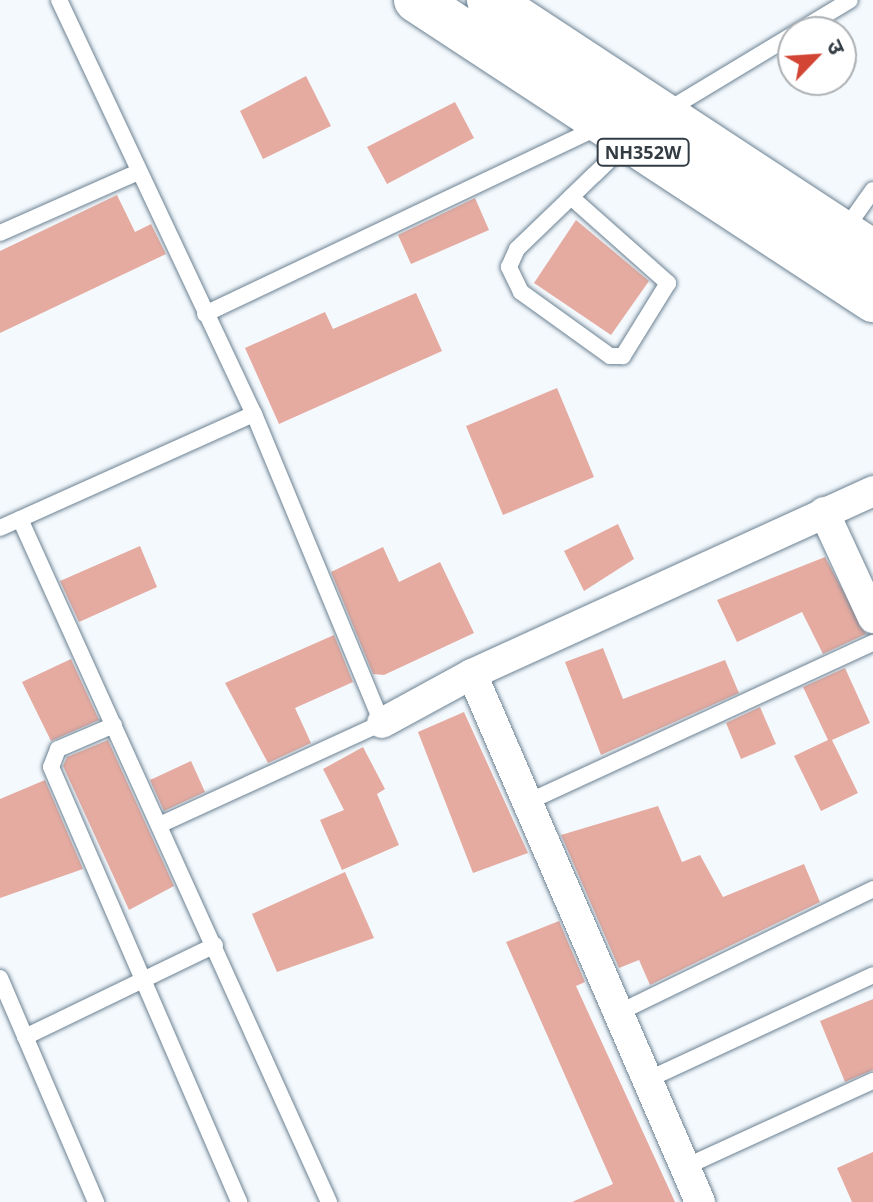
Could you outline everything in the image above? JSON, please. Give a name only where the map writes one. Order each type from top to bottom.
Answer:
[{"type":"highway","name":"NH352W","points":[[416,0],[622,138],[847,251]]},
{"type":"highway","name":"NH352W","points":[[489,0],[662,113],[847,251],[873,300]]},
{"type":"street","points":[[382,723],[472,674],[873,491]]},
{"type":"street","points":[[824,512],[873,618]]},
{"type":"street","points":[[472,674],[700,1202]]},
{"type":"lane","points":[[59,0],[136,173],[254,414],[382,723],[161,824]]},
{"type":"lane","points":[[205,314],[622,138],[850,0]]},
{"type":"lane","points":[[571,197],[668,283],[617,357],[512,279],[517,249],[571,197],[622,138]]},
{"type":"lane","points":[[0,233],[136,173]]},
{"type":"lane","points":[[847,251],[873,190]]},
{"type":"lane","points":[[0,528],[254,414]]},
{"type":"lane","points":[[20,519],[161,824],[329,1202]]},
{"type":"lane","points":[[526,803],[873,643]]},
{"type":"lane","points":[[114,725],[58,749],[51,767],[147,978],[239,1202]]},
{"type":"lane","points":[[618,1013],[873,889]]},
{"type":"lane","points":[[25,1037],[215,945]]},
{"type":"lane","points":[[647,1080],[873,975]]},
{"type":"lane","points":[[0,978],[96,1202]]},
{"type":"lane","points":[[685,1167],[873,1081]]},
{"type":"building","points":[[306,76],[331,126],[263,159],[240,111]]},
{"type":"building","points":[[455,102],[474,138],[387,184],[367,147]]},
{"type":"building","points":[[117,195],[135,232],[151,224],[166,254],[0,333],[0,251]]},
{"type":"building","points":[[475,198],[489,230],[411,264],[398,235]]},
{"type":"building","points":[[576,220],[649,281],[611,335],[534,283]]},
{"type":"building","points":[[416,293],[442,351],[279,424],[245,348],[325,312],[333,329]]},
{"type":"building","points":[[557,388],[594,477],[503,515],[466,426]]},
{"type":"building","points":[[618,524],[634,559],[584,591],[564,551]]},
{"type":"building","points":[[140,546],[157,587],[79,622],[60,581]]},
{"type":"building","points":[[383,547],[399,582],[440,562],[474,633],[384,675],[373,674],[331,572]]},
{"type":"building","points":[[825,557],[866,634],[823,654],[802,612],[737,642],[717,600]]},
{"type":"building","points":[[334,635],[353,682],[295,708],[311,743],[268,763],[225,683]]},
{"type":"building","points":[[603,648],[623,699],[725,660],[739,693],[601,755],[565,662]]},
{"type":"building","points":[[71,659],[99,720],[51,741],[22,682]]},
{"type":"building","points":[[845,668],[870,723],[832,740],[858,793],[821,811],[794,756],[828,740],[803,687]]},
{"type":"building","points":[[760,707],[776,744],[741,759],[726,723]]},
{"type":"building","points":[[464,712],[528,853],[473,873],[418,732]]},
{"type":"building","points":[[108,740],[174,886],[129,910],[63,766],[67,757]]},
{"type":"building","points":[[363,747],[385,789],[377,794],[399,845],[342,870],[320,820],[344,810],[323,769]]},
{"type":"building","points":[[191,761],[205,792],[164,811],[150,780]]},
{"type":"building","points":[[45,780],[83,869],[0,898],[0,799]]},
{"type":"building","points":[[658,806],[682,862],[700,855],[723,897],[804,864],[820,902],[650,985],[639,960],[619,968],[561,835]]},
{"type":"building","points":[[345,872],[374,938],[277,972],[252,914]]},
{"type":"building","points":[[559,921],[585,982],[576,986],[675,1202],[572,1202],[613,1184],[506,942]]},
{"type":"building","points":[[873,999],[873,1070],[845,1082],[820,1021]]},
{"type":"building","points":[[873,1152],[873,1202],[852,1202],[837,1168]]}]
